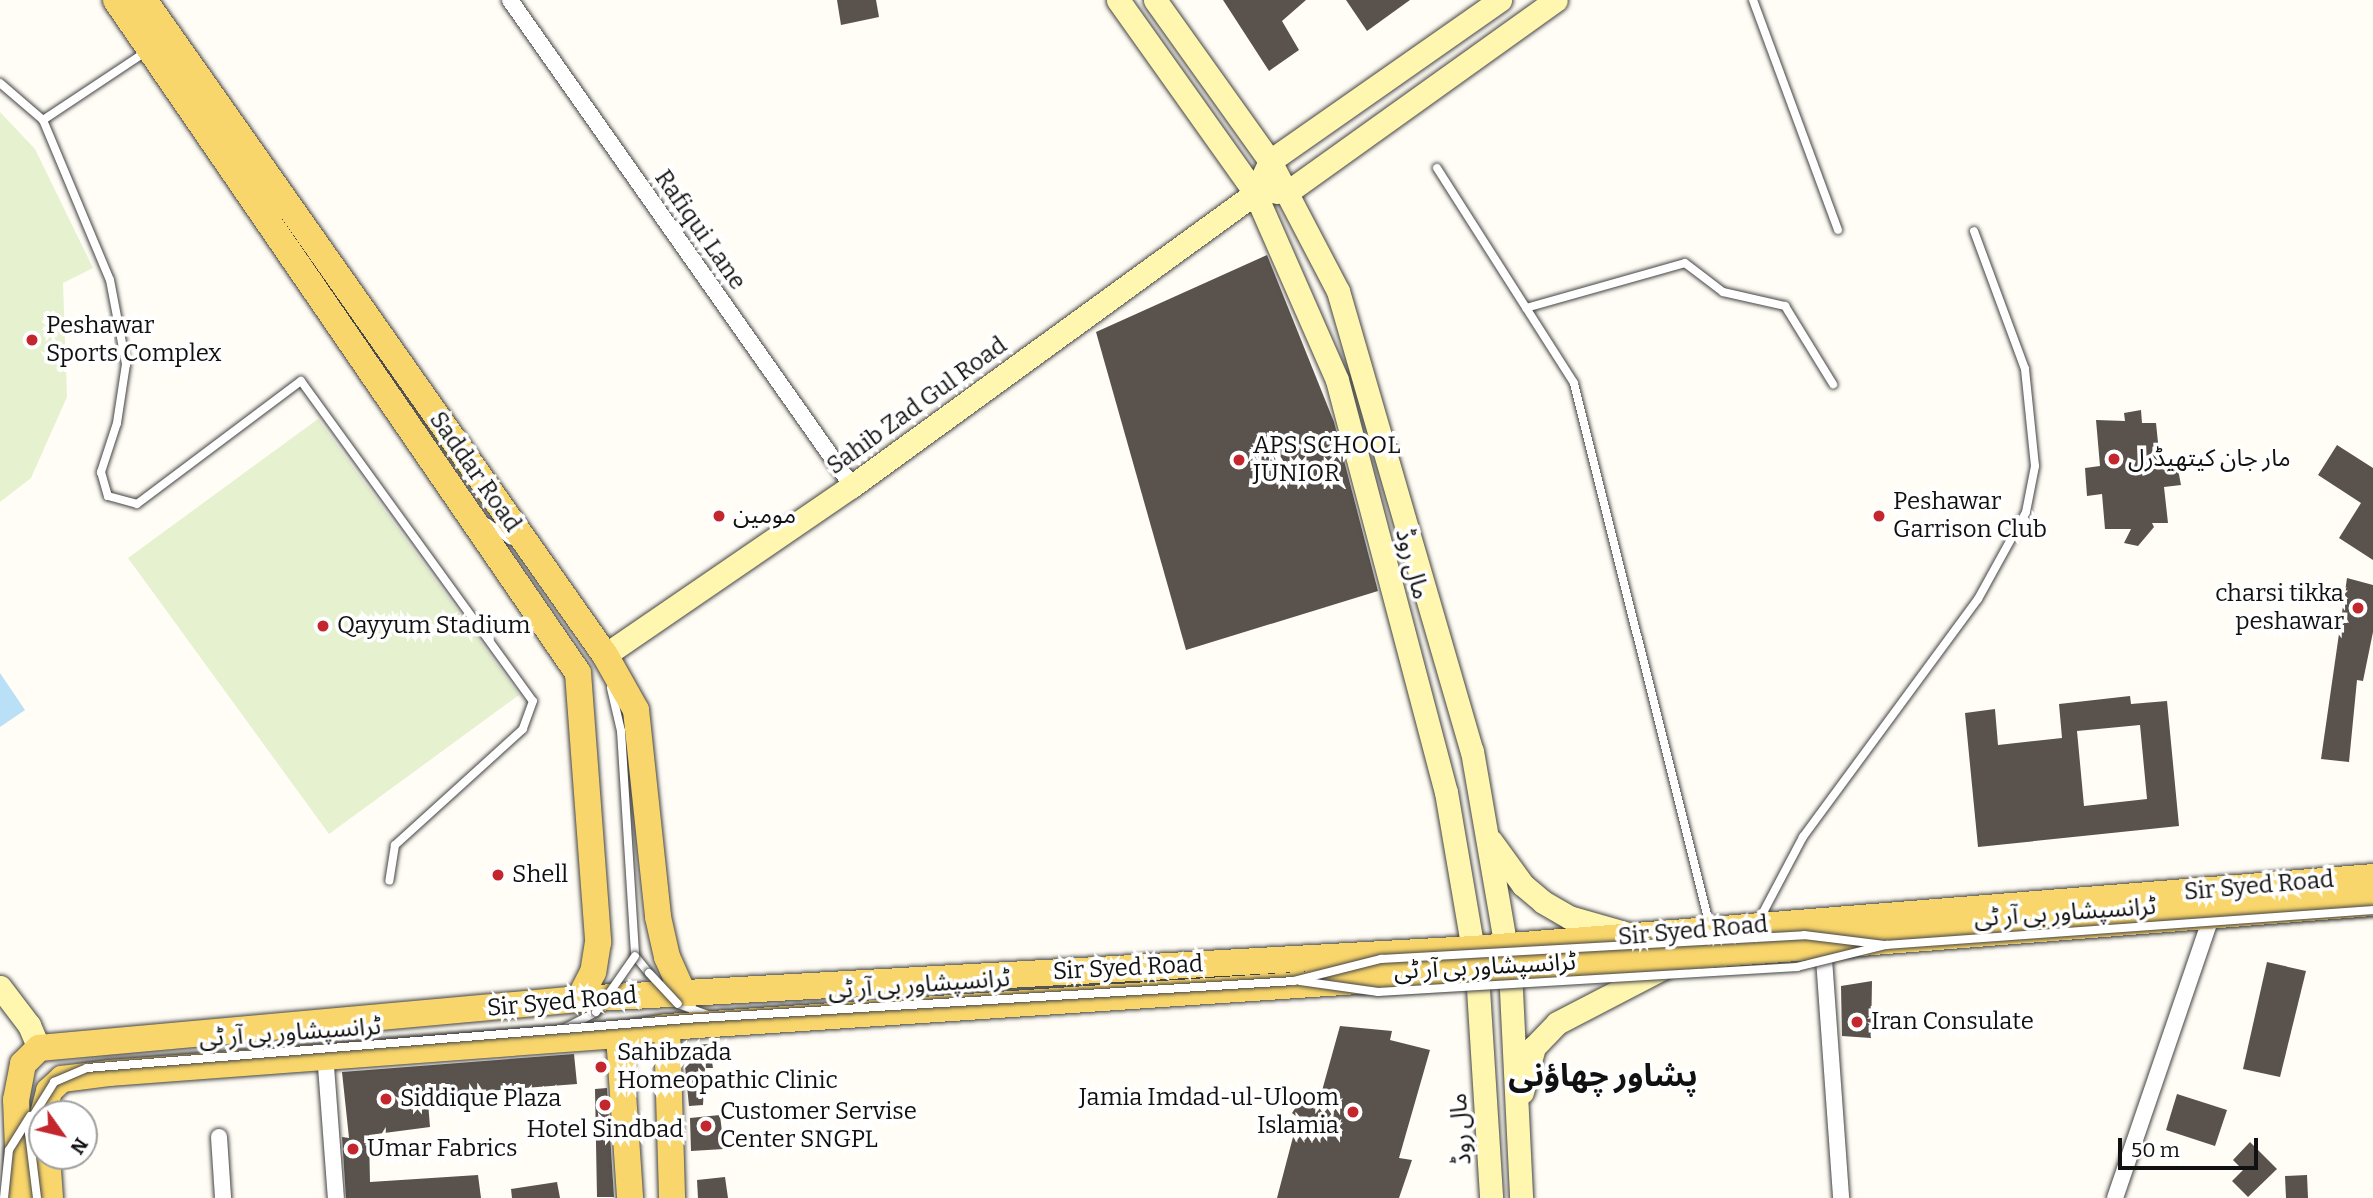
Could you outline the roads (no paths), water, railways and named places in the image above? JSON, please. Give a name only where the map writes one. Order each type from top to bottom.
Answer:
[{"type":"main road","name":"Saddar Road","points":[[116,0],[161,45],[482,483],[636,709],[658,917],[667,957],[683,993]]},
{"type":"main road","name":"Saddar Road","points":[[144,0],[161,45],[463,504],[578,673],[598,942],[593,972],[579,999]]},
{"type":"main road","name":"مال روڈ","points":[[1118,0],[1255,193],[1337,380],[1446,792],[1475,961],[1491,1198]]},
{"type":"main road","name":"مال روڈ","points":[[1155,0],[1289,191],[1338,291],[1472,751],[1508,958],[1521,1198]]},
{"type":"main road","name":"Sahib Zad Gul Road","points":[[599,657],[852,486],[1255,193],[1270,161],[1500,0]]},
{"type":"main road","points":[[1255,193],[1289,191],[1556,0]]},
{"type":"main road","points":[[1487,836],[1523,885],[1543,902],[1569,917],[1636,936]]},
{"type":"main road","name":"Sir Syed Road","points":[[45,1100],[49,1091],[62,1079],[325,1054],[619,1035],[667,1027],[1002,1004],[1508,958],[1636,936],[2373,877]]},
{"type":"main road","name":"Sir Syed Road","points":[[1508,958],[1693,956],[2373,902]]},
{"type":"main road","points":[[1516,1114],[1534,1047],[1557,1023],[1601,996],[1693,956]]},
{"type":"main road","name":"Sir Syed Road","points":[[39,1048],[579,999],[1000,976],[1475,961]]},
{"type":"main road","points":[[1000,976],[1002,1004]]},
{"type":"main road","points":[[0,987],[29,1025],[39,1048],[23,1064],[16,1100],[20,1198]]},
{"type":"main road","points":[[503,1007],[505,1042]]},
{"type":"main road","points":[[667,1027],[672,1198]]},
{"type":"main road","points":[[619,1035],[630,1198]]},
{"type":"main road","points":[[48,1170],[50,1198]]},
{"type":"street","name":"Rafiqui Lane","points":[[510,0],[852,486]]},
{"type":"street","points":[[2115,1198],[2212,914]]},
{"type":"street","points":[[1823,945],[1841,1198]]},
{"type":"street","points":[[325,1054],[336,1198]]},
{"type":"street","points":[[219,1137],[223,1198]]},
{"type":"lane","points":[[1753,0],[1838,230]]},
{"type":"lane","points":[[43,120],[161,45]]},
{"type":"lane","points":[[0,83],[43,120],[110,279],[125,364],[117,423],[101,472],[108,496],[137,504],[301,381],[533,701],[523,729],[395,845],[388,881]]},
{"type":"lane","points":[[1437,168],[1574,383],[1711,930]]},
{"type":"lane","points":[[1755,926],[1803,837],[1978,599],[2025,512],[2035,466],[2025,369],[1973,231]]},
{"type":"lane","points":[[1526,308],[1685,263],[1723,292],[1785,306],[1833,384]]},
{"type":"lane","points":[[482,483],[510,540],[526,562]]},
{"type":"lane","points":[[463,504],[510,540]]},
{"type":"lane","points":[[541,584],[548,595]]},
{"type":"lane","points":[[564,616],[571,627]]},
{"type":"lane","points":[[599,657],[610,682],[621,730],[635,956]]},
{"type":"lane","name":"ٹرانسپشاور بی آر ٹی","points":[[1294,981],[1378,992],[1797,967],[1886,946],[2373,910]]},
{"type":"lane","name":"ٹرانسپشاور بی آر ٹی","points":[[45,1100],[54,1082],[87,1068],[714,1017],[1294,981],[1395,958],[1804,934],[1886,946]]},
{"type":"lane","name":"ٹرانسپشاور بی آر ٹی","points":[[559,1031],[596,1012],[635,956],[678,1004],[714,1017]]},
{"type":"lane","name":"ٹرانسپشاور بی آر ٹی","points":[[4,1198],[9,1150],[28,1126]]},
{"type":"lane","name":"ٹرانسپشاور بی آر ٹی","points":[[34,1170],[37,1198]]},
{"type":"water","points":[[0,673],[25,710],[0,727]]},
{"type":"place","name":"Peshawar Sports Complex","points":[[32,340]]},
{"type":"place","name":"مار جان کیتھیڈرل","points":[[2114,459]]},
{"type":"place","name":"APS SCHOOL JUNIOR","points":[[1239,460]]},
{"type":"place","name":"مومین","points":[[719,516]]},
{"type":"place","name":"Peshawar Garrison Club","points":[[1879,516]]},
{"type":"place","name":"charsi tikka peshawar","points":[[2358,608]]},
{"type":"place","name":"Qayyum Stadium","points":[[323,626]]},
{"type":"place","name":"Shell","points":[[498,875]]},
{"type":"place","name":"Iran Consulate","points":[[1857,1022]]},
{"type":"place","name":"Sahibzada Homeopathic Clinic","points":[[601,1067]]},
{"type":"place","name":"Siddique Plaza","points":[[386,1099]]},
{"type":"place","name":"Hotel Sindbad","points":[[605,1105]]},
{"type":"place","name":"Jamia Imdad-ul-Uloom Islamia","points":[[1353,1112]]},
{"type":"place","name":"Customer Servise Center SNGPL","points":[[706,1126]]},
{"type":"place","name":"Umar Fabrics","points":[[353,1149]]},
{"type":"district","name":"پشاور چھاؤنی","points":[[1603,1075]]}]
